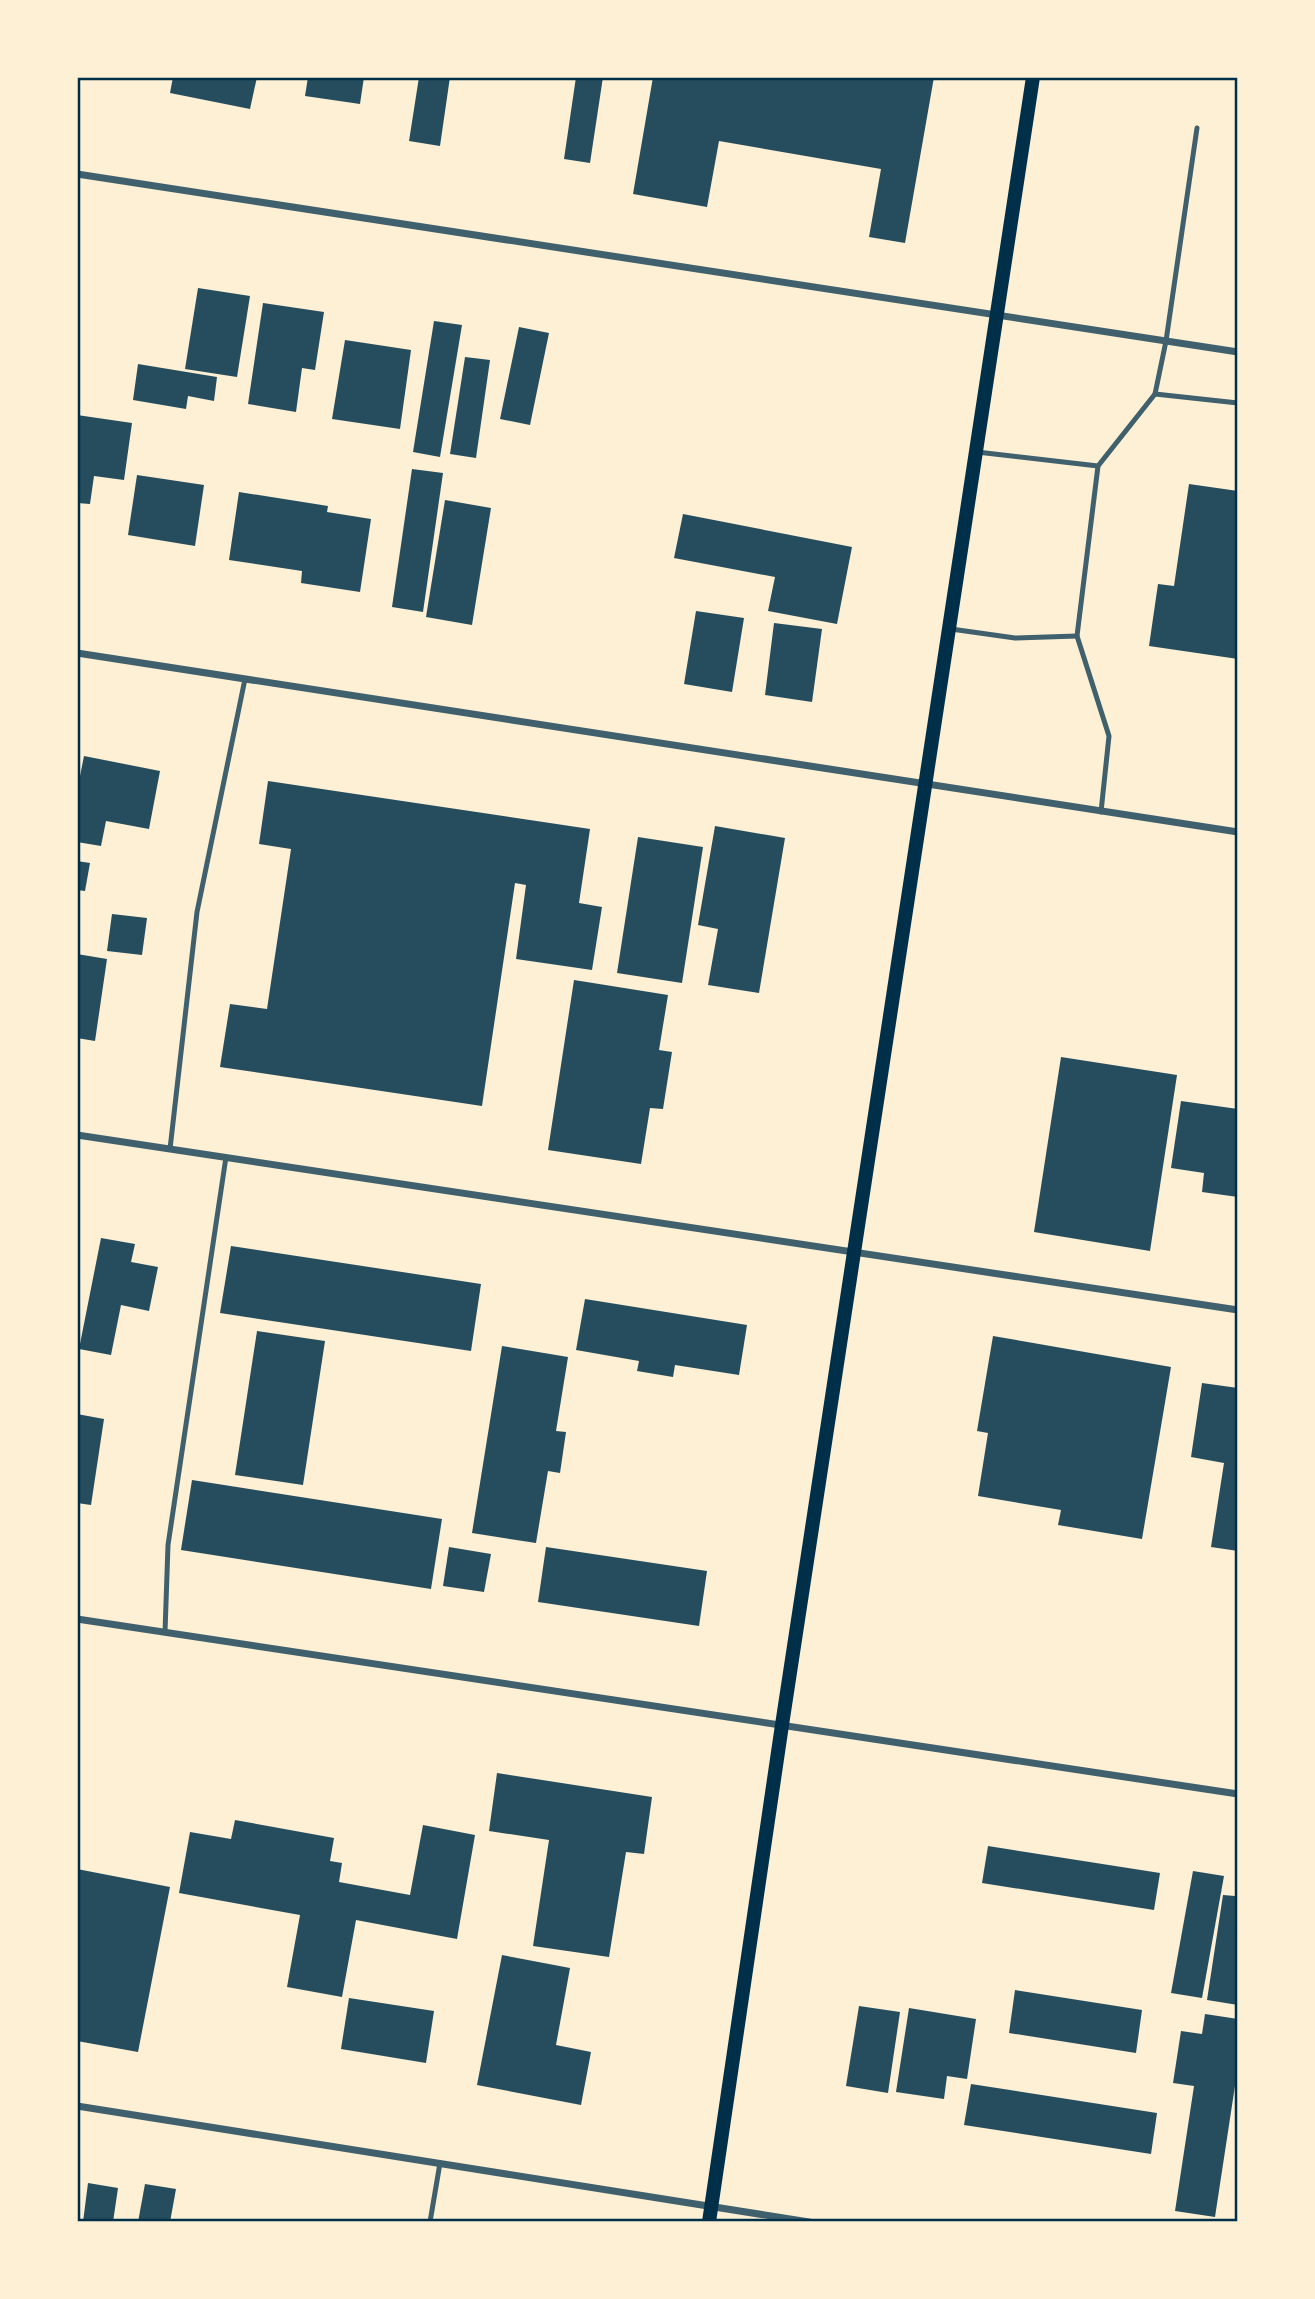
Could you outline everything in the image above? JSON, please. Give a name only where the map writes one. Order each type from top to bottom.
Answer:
[{"type":"main road","points":[[711,2215],[782,1725],[1033,77]]},
{"type":"street","points":[[77,174],[1238,352]]},
{"type":"street","points":[[77,653],[1238,832]]},
{"type":"street","points":[[77,1135],[1238,1310]]},
{"type":"street","points":[[77,1619],[1238,1794]]},
{"type":"street","points":[[77,2106],[440,2163],[711,2215],[809,2222]]},
{"type":"lane","points":[[1101,812],[1109,737],[1077,636],[1098,466],[1155,394],[1166,341],[1197,128]]},
{"type":"lane","points":[[1155,394],[1238,403]]},
{"type":"lane","points":[[977,452],[1098,466]]},
{"type":"lane","points":[[949,628],[1015,638],[1077,636]]},
{"type":"lane","points":[[170,1149],[197,912],[245,679]]},
{"type":"lane","points":[[165,1632],[168,1545],[226,1157]]},
{"type":"lane","points":[[430,2222],[440,2163]]},
{"type":"building","points":[[173,77],[257,77],[250,109],[170,93]]},
{"type":"building","points":[[308,77],[364,77],[360,104],[305,96]]},
{"type":"building","points":[[419,77],[450,77],[440,146],[409,141]]},
{"type":"building","points":[[576,77],[603,77],[590,163],[564,159]]},
{"type":"building","points":[[653,77],[934,77],[905,243],[869,237],[881,169],[719,141],[707,207],[633,194]]},
{"type":"building","points":[[198,288],[250,296],[237,377],[185,369]]},
{"type":"building","points":[[263,303],[324,312],[315,370],[302,368],[296,412],[248,404]]},
{"type":"building","points":[[434,321],[462,325],[440,457],[413,452]]},
{"type":"building","points":[[519,327],[549,333],[530,425],[500,419]]},
{"type":"building","points":[[345,340],[411,350],[400,429],[332,419]]},
{"type":"building","points":[[465,357],[490,360],[476,458],[450,454]]},
{"type":"building","points":[[138,364],[217,377],[214,401],[188,396],[186,409],[133,400]]},
{"type":"building","points":[[77,415],[132,423],[124,480],[94,476],[90,504],[77,503]]},
{"type":"building","points":[[412,469],[443,473],[423,612],[392,607]]},
{"type":"building","points":[[137,475],[204,485],[195,546],[128,535]]},
{"type":"building","points":[[1189,484],[1238,491],[1238,659],[1149,646],[1158,584],[1174,586]]},
{"type":"building","points":[[239,492],[328,506],[327,512],[371,519],[360,592],[301,583],[302,571],[229,560]]},
{"type":"building","points":[[445,500],[491,508],[472,625],[426,617]]},
{"type":"building","points":[[683,514],[852,547],[837,624],[768,611],[775,577],[674,558]]},
{"type":"building","points":[[696,611],[744,618],[732,692],[684,684]]},
{"type":"building","points":[[774,623],[822,629],[812,702],[765,695]]},
{"type":"building","points":[[84,756],[160,771],[149,829],[106,821],[101,846],[77,842],[77,791]]},
{"type":"building","points":[[268,781],[590,829],[579,903],[602,907],[592,970],[516,959],[526,885],[515,883],[482,1106],[220,1067],[230,1004],[267,1009],[291,849],[259,844]]},
{"type":"building","points":[[715,826],[785,838],[759,993],[708,985],[718,929],[698,925]]},
{"type":"building","points":[[638,837],[703,847],[682,983],[617,973]]},
{"type":"building","points":[[77,861],[90,863],[85,891],[77,890]]},
{"type":"building","points":[[112,914],[147,918],[142,955],[107,951]]},
{"type":"building","points":[[77,954],[107,959],[95,1041],[77,1038]]},
{"type":"building","points":[[574,980],[668,995],[659,1050],[672,1052],[663,1109],[650,1108],[641,1164],[548,1150]]},
{"type":"building","points":[[1061,1057],[1177,1075],[1150,1251],[1034,1232]]},
{"type":"building","points":[[1181,1101],[1238,1109],[1238,1197],[1202,1192],[1204,1173],[1171,1168]]},
{"type":"building","points":[[101,1238],[135,1244],[131,1262],[158,1267],[149,1311],[121,1305],[111,1355],[79,1349]]},
{"type":"building","points":[[231,1246],[481,1284],[471,1351],[220,1313]]},
{"type":"building","points":[[585,1299],[747,1325],[739,1375],[675,1365],[673,1377],[637,1371],[639,1361],[576,1350]]},
{"type":"building","points":[[257,1331],[325,1341],[303,1485],[235,1475]]},
{"type":"building","points":[[993,1336],[1171,1367],[1142,1539],[1058,1525],[1061,1510],[978,1496],[988,1433],[977,1431]]},
{"type":"building","points":[[502,1346],[568,1357],[556,1431],[566,1432],[560,1473],[548,1471],[536,1543],[472,1533]]},
{"type":"building","points":[[1202,1383],[1238,1388],[1238,1551],[1211,1547],[1224,1463],[1191,1457]]},
{"type":"building","points":[[77,1414],[104,1419],[91,1505],[77,1503]]},
{"type":"building","points":[[192,1480],[442,1519],[431,1589],[181,1550]]},
{"type":"building","points":[[449,1547],[491,1554],[484,1592],[443,1586]]},
{"type":"building","points":[[546,1547],[707,1571],[699,1626],[538,1602]]},
{"type":"building","points":[[497,1773],[652,1797],[644,1854],[626,1852],[609,1957],[533,1946],[549,1840],[489,1831]]},
{"type":"building","points":[[235,1820],[334,1838],[330,1861],[342,1863],[339,1882],[410,1895],[423,1825],[475,1835],[457,1939],[356,1920],[342,1997],[287,1987],[300,1915],[179,1893],[190,1832],[231,1839]]},
{"type":"building","points":[[988,1846],[1160,1873],[1154,1910],[982,1883]]},
{"type":"building","points":[[77,1869],[170,1887],[138,2052],[77,2041],[77,1924],[80,1910],[77,1909]]},
{"type":"building","points":[[1193,1871],[1224,1876],[1202,1998],[1171,1993]]},
{"type":"building","points":[[1236,1888],[1238,2005],[1207,2000],[1223,1895],[1235,1896]]},
{"type":"building","points":[[502,1955],[570,1968],[556,2045],[591,2052],[581,2105],[477,2085]]},
{"type":"building","points":[[1015,1990],[1142,2010],[1136,2053],[1009,2033]]},
{"type":"building","points":[[349,1998],[434,2011],[426,2063],[341,2049]]},
{"type":"building","points":[[859,2006],[900,2012],[888,2093],[846,2086]]},
{"type":"building","points":[[909,2008],[976,2019],[967,2079],[947,2076],[944,2099],[896,2092]]},
{"type":"building","points":[[1205,2014],[1238,2019],[1238,2066],[1215,2217],[1175,2211],[1194,2086],[1173,2083],[1181,2031],[1202,2034]]},
{"type":"building","points":[[971,2084],[1157,2113],[1151,2154],[964,2125]]},
{"type":"building","points":[[88,2183],[118,2188],[113,2222],[83,2222]]},
{"type":"building","points":[[145,2184],[176,2189],[170,2222],[138,2222]]}]
